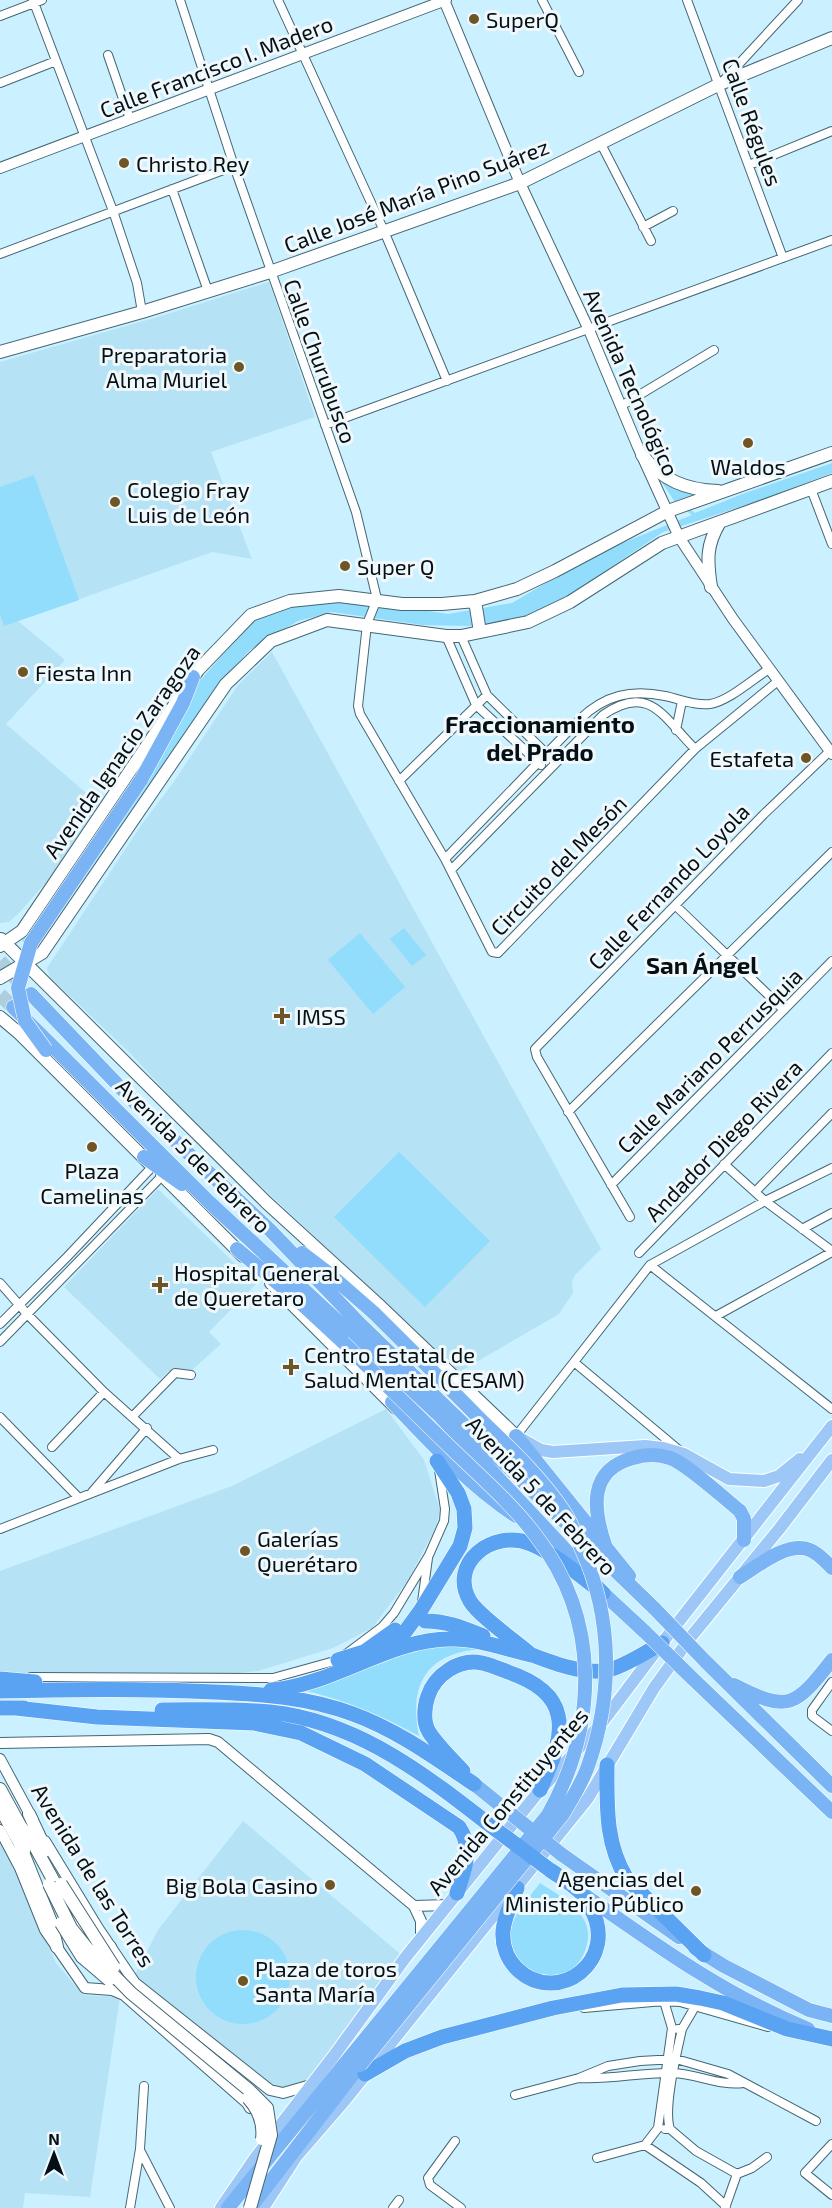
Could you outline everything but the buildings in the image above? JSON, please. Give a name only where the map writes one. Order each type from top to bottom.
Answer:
[{"type":"highway","points":[[193,678],[183,704],[141,780],[31,943],[18,988],[25,1022],[46,1050],[140,1144],[208,1202]]},
{"type":"highway","name":"Avenida 5 de Febrero","points":[[31,994],[140,1108],[270,1230],[359,1323],[650,1605],[832,1786]]},
{"type":"highway","name":"Avenida 5 de Febrero","points":[[14,1007],[208,1202],[438,1414],[604,1594],[832,1812]]},
{"type":"highway","points":[[153,1166],[208,1202]]},
{"type":"highway","points":[[228,2208],[359,2065],[563,1814],[587,1768],[595,1743],[603,1713],[607,1659],[606,1633],[591,1568],[566,1515],[520,1456],[374,1313],[327,1272],[270,1230]]},
{"type":"highway","points":[[248,1239],[302,1304]]},
{"type":"highway","points":[[237,1249],[343,1342],[491,1487],[537,1536],[570,1596],[580,1630],[585,1664],[585,1701],[580,1733],[568,1774],[548,1815],[250,2208]]},
{"type":"highway","points":[[392,1402],[461,1473],[498,1504],[563,1547]]},
{"type":"highway","points":[[516,1436],[605,1545],[650,1605]]},
{"type":"highway","points":[[605,1545],[596,1507],[601,1483],[610,1470],[623,1461],[638,1456],[654,1455],[677,1461],[740,1511],[744,1519],[744,1540]]},
{"type":"highway","points":[[389,1653],[423,1616],[460,1546],[465,1528],[464,1509],[458,1493],[437,1461]]},
{"type":"highway","points":[[531,1655],[476,1610],[467,1595],[465,1581],[468,1567],[481,1549],[494,1542],[509,1539],[530,1544],[552,1555],[604,1594]]},
{"type":"highway","points":[[740,1577],[768,1560],[793,1549],[812,1550],[832,1568]]},
{"type":"highway","points":[[423,1616],[455,1625],[531,1655]]},
{"type":"highway","points":[[338,1660],[363,1652],[395,1630]]},
{"type":"highway","points":[[240,1693],[302,1685],[411,1645],[450,1639],[469,1640],[583,1671],[597,1672],[626,1664],[662,1643]]},
{"type":"highway","points":[[721,1678],[758,1697],[777,1702],[793,1701],[808,1690],[832,1660]]},
{"type":"highway","points":[[474,1784],[429,1732],[425,1708],[429,1693],[438,1679],[457,1665],[473,1662],[519,1676],[543,1690],[553,1702],[559,1717],[559,1732],[540,1790]]},
{"type":"highway","points":[[0,1678],[113,1688],[240,1693],[312,1702],[351,1713],[383,1726],[474,1784],[561,1854],[704,1955],[809,2010],[832,2016]]},
{"type":"highway","points":[[0,1691],[113,1688]]},
{"type":"highway","points":[[8,1708],[255,1711],[314,1720],[352,1734],[387,1751],[420,1772],[550,1870],[709,1980],[785,2020],[832,2038]]},
{"type":"highway","points":[[8,1708],[97,1717],[254,1723],[302,1733],[365,1764],[455,1823],[464,1834],[468,1850],[467,1860],[452,1899]]},
{"type":"highway","points":[[607,1765],[608,1829],[618,1864],[627,1879],[704,1955]]},
{"type":"highway","points":[[517,1888],[504,1922],[503,1945],[509,1959],[519,1970],[531,1978],[546,1982],[562,1981],[576,1975],[588,1965],[596,1951],[599,1927],[582,1893]]},
{"type":"highway","points":[[724,1966],[803,1999],[832,2008]]},
{"type":"highway","points":[[359,2065],[442,2037],[554,2008],[622,1995],[676,1994],[723,2003],[787,2029],[832,2038]]},
{"type":"main road","name":"Calle José María Pino Suárez","points":[[0,352],[142,312],[270,272],[520,183],[720,84],[832,38]]},
{"type":"main road","name":"Avenida Ignacio Zaragoza","points":[[2,942],[22,931],[193,678],[251,615],[298,600],[339,596],[377,599],[402,604],[475,601],[526,585],[668,511],[832,453]]},
{"type":"main road","points":[[642,455],[658,472],[678,485],[701,490],[725,491]]},
{"type":"main road","points":[[0,978],[42,953],[226,684],[271,641],[327,620],[446,636],[460,636],[528,622],[570,602],[662,543],[832,481]]},
{"type":"main road","points":[[711,587],[708,566],[709,544],[720,522]]},
{"type":"main road","points":[[475,601],[480,632]]},
{"type":"main road","points":[[115,795],[113,812],[120,818],[128,819],[144,804]]},
{"type":"main road","name":"Avenida 5 de Febrero","points":[[2,942],[267,1203],[381,1307],[516,1436]]},
{"type":"main road","name":"Avenida 5 de Febrero","points":[[0,1017],[20,1034],[392,1402],[437,1461]]},
{"type":"main road","name":"Avenida Constituyentes","points":[[221,2208],[256,2157],[421,1937],[540,1790],[600,1724],[832,1426]]},
{"type":"main road","points":[[516,1436],[541,1450],[553,1452],[645,1446],[663,1448],[684,1454],[729,1479],[764,1481],[779,1476],[816,1447]]},
{"type":"main road","points":[[263,2208],[359,2065],[517,1888],[588,1798],[654,1688],[690,1638],[832,1460]]},
{"type":"main road","name":"Avenida de las Torres","points":[[0,1789],[51,1885]]},
{"type":"main road","name":"Avenida de las Torres","points":[[0,1808],[20,1845],[51,1885]]},
{"type":"main road","points":[[29,1814],[64,1930],[81,1957],[240,2090],[255,2106],[262,2122],[262,2144],[241,2208]]},
{"type":"main road","points":[[19,1824],[33,1843],[81,1931],[95,1944],[110,1947]]},
{"type":"main road","points":[[20,1845],[51,1922],[57,1947]]},
{"type":"main road","points":[[51,1885],[78,1938],[128,1994],[249,2090],[267,2108],[271,2135],[250,2208]]},
{"type":"main road","points":[[268,2185],[296,2157]]},
{"type":"street","name":"Calle Churubusco","points":[[180,0],[270,272],[356,512],[377,599]]},
{"type":"street","points":[[278,0],[384,231],[447,381]]},
{"type":"street","name":"Calle Francisco I. Madero","points":[[0,168],[445,0]]},
{"type":"street","name":"Avenida Tecnológico","points":[[445,0],[520,183],[589,330],[679,537],[711,587],[831,753]]},
{"type":"street","points":[[542,0],[579,72]]},
{"type":"street","name":"Calle Régules","points":[[687,0],[783,258]]},
{"type":"street","points":[[720,84],[798,0]]},
{"type":"street","points":[[0,16],[36,1],[56,61],[113,211],[137,283],[142,312]]},
{"type":"street","points":[[108,55],[130,119]]},
{"type":"street","points":[[0,83],[56,61]]},
{"type":"street","points":[[749,165],[832,131]]},
{"type":"street","points":[[601,144],[651,241]]},
{"type":"street","points":[[0,254],[234,166]]},
{"type":"street","points":[[172,189],[208,291]]},
{"type":"street","points":[[643,228],[673,211]]},
{"type":"street","points":[[325,425],[832,240]]},
{"type":"street","points":[[621,406],[714,350]]},
{"type":"street","points":[[811,489],[832,544]]},
{"type":"street","name":"Circuito del Mesón","points":[[377,599],[367,624],[358,706],[360,714],[445,859],[492,952],[498,953],[695,749],[778,681]]},
{"type":"street","points":[[446,636],[476,705],[548,771]]},
{"type":"street","points":[[460,636],[487,695],[556,763]]},
{"type":"street","points":[[445,859],[586,713],[606,701],[625,693],[665,696],[682,701],[708,704],[720,701],[769,669]]},
{"type":"street","points":[[399,781],[487,695]]},
{"type":"street","points":[[451,870],[603,715],[622,704],[634,700],[650,704],[695,749]]},
{"type":"street","points":[[676,730],[682,701]]},
{"type":"street","name":"Calle Fernando Loyola","points":[[568,1112],[537,1057],[535,1049],[764,814],[831,753]]},
{"type":"street","points":[[630,1217],[568,1112],[832,852]]},
{"type":"street","points":[[676,906],[784,1010]]},
{"type":"street","name":"Calle Mariano Perrusquia","points":[[611,1185],[832,961]]},
{"type":"street","name":"Andador Diego Rivera","points":[[639,1253],[832,1053]]},
{"type":"street","points":[[754,1192],[832,1113]]},
{"type":"street","points":[[716,1316],[832,1251],[765,1201],[724,1164]]},
{"type":"street","points":[[0,1324],[153,1166]]},
{"type":"street","points":[[0,1342],[76,1266],[153,1166]]},
{"type":"street","points":[[516,1436],[650,1265],[765,1201],[832,1168]]},
{"type":"street","points":[[802,1229],[832,1213]]},
{"type":"street","points":[[650,1265],[832,1409]]},
{"type":"street","points":[[0,1283],[28,1315],[104,1392],[179,1459]]},
{"type":"street","points":[[574,1362],[684,1454]]},
{"type":"street","points":[[133,1416],[175,1373],[191,1375]]},
{"type":"street","points":[[52,1447],[104,1392]]},
{"type":"street","points":[[0,1417],[78,1497]]},
{"type":"street","points":[[91,1493],[147,1428]]},
{"type":"street","points":[[1,1528],[179,1459],[213,1450]]},
{"type":"street","points":[[0,1678],[273,1678],[338,1660],[382,1627],[394,1613],[429,1555],[444,1521],[445,1509],[437,1461]]},
{"type":"street","points":[[423,1616],[429,1555]]},
{"type":"street","points":[[832,1682],[812,1710],[812,1716],[832,1731]]},
{"type":"street","points":[[0,1743],[209,1739],[218,1742],[414,1906],[421,1921],[421,1937]]},
{"type":"street","name":"Avenida de las Torres","points":[[0,1759],[29,1814],[110,1947],[135,1983],[270,2090],[283,2093],[311,2085]]},
{"type":"street","name":"Avenida de las Torres","points":[[0,1830],[20,1868],[45,1930],[85,1988],[128,1994],[247,2103],[257,2127],[259,2141],[256,2157]]},
{"type":"street","points":[[414,1906],[452,1899]]},
{"type":"street","points":[[121,1963],[121,1982],[128,1994]]},
{"type":"street","points":[[597,2158],[645,2145],[658,2128],[672,2059],[672,2028],[664,2001]]},
{"type":"street","points":[[554,2008],[589,2008],[664,2001],[696,2005],[757,2025],[787,2029]]},
{"type":"street","points":[[672,2059],[682,2029],[696,2005]]},
{"type":"street","points":[[672,2028],[682,2029]]},
{"type":"street","points":[[515,2095],[579,2078],[608,2066],[672,2059],[728,2074],[816,2121]]},
{"type":"street","points":[[670,2073],[668,2118],[670,2129]]},
{"type":"street","points":[[579,2078],[601,2079],[670,2073],[729,2084],[743,2083]]},
{"type":"street","points":[[130,2208],[140,2150],[144,2086]]},
{"type":"street","points":[[658,2128],[670,2129],[696,2151],[737,2174]]},
{"type":"street","points":[[455,2141],[428,2178],[430,2185],[461,2208]]},
{"type":"street","points":[[832,2144],[806,2173],[832,2195]]},
{"type":"street","points":[[645,2145],[701,2184],[725,2207],[737,2174],[752,2168],[767,2157]]},
{"type":"street","points":[[140,2150],[170,2208]]},
{"type":"street","points":[[393,2208],[399,2200]]},
{"type":"shaded area","name":"Colegio Fray Luis de León","points":[[269,282],[315,417],[211,452],[252,559],[212,552],[18,621],[65,660],[6,724],[99,804],[48,880],[9,922],[0,923],[0,362],[161,316]]},
{"type":"shaded area","points":[[832,463],[832,473],[758,501],[663,532],[540,615],[511,622],[469,626],[422,625],[332,612],[298,621],[250,650],[215,689],[59,923],[34,954],[22,941],[79,860],[190,692],[256,617],[298,600],[336,597],[448,614],[512,603],[595,554],[692,515],[675,502],[659,478],[702,495],[678,500],[695,513]]},
{"type":"shaded area","points":[[34,475],[79,600],[4,626],[0,614],[0,487]]},
{"type":"shaded area","name":"IMSS","points":[[272,652],[601,1249],[575,1275],[572,1282],[573,1293],[559,1314],[459,1372],[198,1127],[131,1054],[50,977],[47,968],[142,824],[173,783],[238,685]]},
{"type":"shaded area","points":[[404,928],[426,955],[412,966],[390,939]]},
{"type":"shaded area","points":[[360,933],[405,987],[373,1014],[328,960]]},
{"type":"shaded area","points":[[399,1152],[490,1241],[425,1307],[334,1217]]},
{"type":"shaded area","name":"Hospital General de Queretaro","points":[[158,1189],[256,1284],[209,1332],[221,1344],[191,1371],[169,1371],[160,1379],[64,1287]]},
{"type":"shaded area","points":[[386,1409],[424,1460],[440,1510],[436,1527],[408,1580],[372,1628],[333,1648],[258,1671],[211,1675],[0,1673],[0,1571],[232,1486]]},
{"type":"shaded area","points":[[451,1644],[480,1649],[461,1652],[446,1658],[434,1665],[425,1675],[419,1687],[417,1702],[416,1718],[419,1736],[360,1708],[298,1689],[383,1663],[411,1651]]},
{"type":"shaded area","points":[[243,1821],[405,1958],[311,2085],[275,2093],[135,1982],[136,1973],[158,1930]]},
{"type":"shaded area","points":[[0,1838],[56,1963],[83,1995],[120,1997],[90,2197],[25,2193],[23,2208],[0,2208]]},
{"type":"shaded area","points":[[540,1883],[576,1909],[588,1932],[587,1944],[579,1962],[567,1972],[552,1976],[537,1973],[523,1966],[513,1954],[510,1938],[514,1920]]},
{"type":"shaded area","name":"Plaza de toros Santa María","points":[[243,1930],[261,1933],[276,1944],[287,1959],[290,1977],[287,1995],[276,2010],[261,2021],[243,2024],[225,2021],[210,2010],[199,1995],[196,1977],[199,1959],[210,1944],[225,1933]]},
{"type":"tunnel","points":[[0,961],[17,980]]},
{"type":"tunnel","points":[[0,995],[13,1007]]},
{"type":"place","name":"SuperQ","points":[[474,19]]},
{"type":"place","name":"Christo Rey","points":[[124,163]]},
{"type":"place","name":"Preparatoria Alma Muriel","points":[[239,367]]},
{"type":"place","name":"Waldos","points":[[748,443]]},
{"type":"place","name":"Colegio Fray Luis de León","points":[[115,502]]},
{"type":"place","name":"Super Q","points":[[345,566]]},
{"type":"place","name":"Fiesta Inn","points":[[23,672]]},
{"type":"place","name":"Estafeta","points":[[806,758]]},
{"type":"place","name":"IMSS","points":[[282,1016]]},
{"type":"place","name":"Plaza Camelinas","points":[[92,1147]]},
{"type":"place","name":"Hospital General de Queretaro","points":[[160,1285]]},
{"type":"place","name":"Centro Estatal de Salud Mental (CESAM)","points":[[291,1367]]},
{"type":"place","name":"Galerías Querétaro","points":[[245,1551]]},
{"type":"place","name":"Big Bola Casino","points":[[330,1885]]},
{"type":"place","name":"Agencias del Ministerio Público","points":[[696,1891]]},
{"type":"place","name":"Plaza de toros Santa María","points":[[243,1981]]},
{"type":"district","name":"Fraccionamiento del Prado","points":[[540,737]]},
{"type":"district","name":"San Ángel","points":[[702,964]]}]
